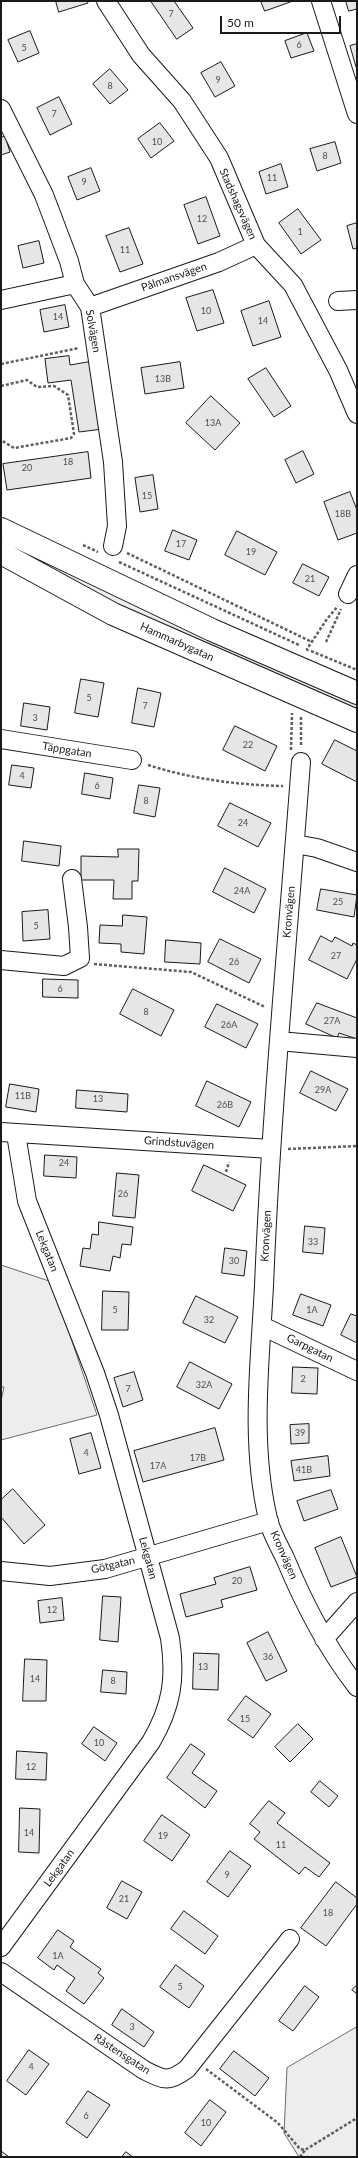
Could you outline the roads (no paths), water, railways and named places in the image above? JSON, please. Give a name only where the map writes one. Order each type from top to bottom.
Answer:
[{"type":"main road","points":[[1,529],[212,630],[357,693]]},
{"type":"main road","name":"Hammarbygatan","points":[[1,554],[113,614],[357,721]]},
{"type":"street","name":"Stadshagsvägen","points":[[106,1],[141,55],[182,101],[219,158],[256,245],[293,284],[338,370],[357,414]]},
{"type":"street","points":[[321,1],[357,114]]},
{"type":"street","name":"Solvägen","points":[[1,109],[44,195],[69,261],[75,284],[90,307],[113,462],[117,526],[109,553]]},
{"type":"street","name":"Pålmansvägen","points":[[90,307],[219,262],[256,245]]},
{"type":"street","points":[[1,300],[75,284]]},
{"type":"street","points":[[338,301],[357,300]]},
{"type":"street","points":[[348,594],[357,575]]},
{"type":"street","name":"Täppgatan","points":[[1,739],[132,760]]},
{"type":"street","name":"Kronvägen","points":[[301,762],[271,1149],[262,1326],[258,1370],[258,1431],[262,1485],[269,1521],[304,1602],[324,1639],[357,1687]]},
{"type":"street","points":[[295,844],[317,848],[357,862]]},
{"type":"street","points":[[1,960],[64,966],[80,958],[72,879]]},
{"type":"street","points":[[279,1041],[357,1048]]},
{"type":"street","name":"Grindstuvägen","points":[[9,1133],[271,1149]]},
{"type":"street","name":"Lekgatan","points":[[1,1947],[152,1742],[164,1719],[172,1686],[173,1659],[170,1638],[111,1422],[95,1373],[27,1201],[9,1133]]},
{"type":"street","name":"Garpgatan","points":[[262,1326],[357,1371]]},
{"type":"street","name":"Götgatan","points":[[1,1570],[57,1576],[104,1568],[148,1557],[269,1521]]},
{"type":"street","points":[[324,1639],[357,1602]]},
{"type":"street","name":"Råstensgatan","points":[[1,1972],[144,2070],[163,2079],[174,2078],[187,2069],[290,1939]]}]
